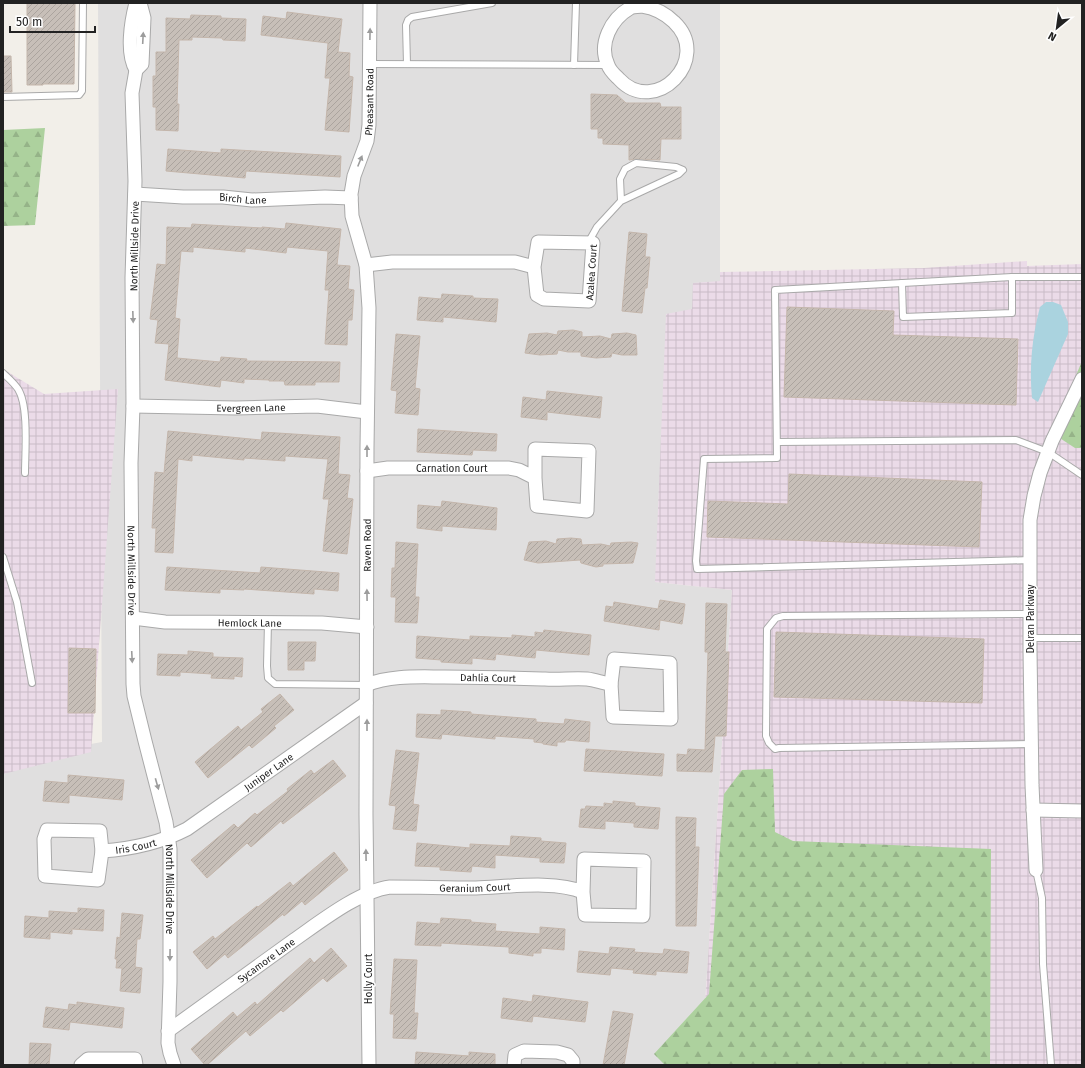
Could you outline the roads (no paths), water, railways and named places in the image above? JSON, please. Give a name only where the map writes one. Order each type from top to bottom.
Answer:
[{"type":"street","name":"North Millside Drive","points":[[136,3],[132,17],[131,51],[132,63],[136,70]]},
{"type":"street","name":"North Millside Drive","points":[[140,3],[144,18],[142,64],[136,70],[132,93],[135,194],[132,278],[132,646],[134,696],[160,794],[169,837],[171,883],[168,1031],[170,1053],[174,1065]]},
{"type":"street","name":"Pheasant Road","points":[[351,198],[354,176],[364,151],[370,117],[370,3]]},
{"type":"street","points":[[633,5],[659,8],[681,30],[686,42],[686,58],[684,66],[676,79],[663,89],[643,92],[631,88],[622,82],[611,70],[604,53],[604,46],[608,33],[615,20],[633,5]]},
{"type":"street","name":"Birch Lane","points":[[135,194],[183,198],[223,197],[252,200],[325,197],[351,198]]},
{"type":"street","name":"Raven Road","points":[[351,198],[354,226],[366,265],[369,308],[366,685],[367,894]]},
{"type":"street","name":"Azalea Court","points":[[538,242],[593,243],[590,301],[544,299],[537,295],[534,267],[538,242]]},
{"type":"street","points":[[366,265],[392,262],[515,262],[534,267]]},
{"type":"street","name":"Delran Parkway","points":[[1036,870],[1031,744],[1030,560],[1032,508],[1040,473],[1048,452],[1082,379]]},
{"type":"street","name":"Evergreen Lane","points":[[133,406],[240,408],[317,406],[367,412]]},
{"type":"street","points":[[535,449],[589,451],[587,511],[537,506],[535,478],[535,449]]},
{"type":"street","name":"Carnation Court","points":[[367,471],[388,468],[509,468],[519,470],[535,478]]},
{"type":"street","name":"Hemlock Lane","points":[[133,618],[165,622],[322,622],[367,627]]},
{"type":"street","points":[[614,659],[670,663],[671,719],[613,717],[611,684],[614,659]]},
{"type":"street","name":"Dahlia Court","points":[[366,685],[386,679],[431,677],[485,677],[564,680],[580,679],[597,680],[605,684],[611,684]]},
{"type":"street","name":"Juniper Lane","points":[[169,837],[202,819],[366,703]]},
{"type":"street","points":[[1033,810],[1082,811]]},
{"type":"street","points":[[47,830],[100,831],[102,851],[98,880],[45,876],[44,839],[47,830]]},
{"type":"street","name":"Iris Court","points":[[102,851],[134,847],[169,837]]},
{"type":"street","points":[[584,859],[644,861],[643,916],[585,915],[583,892],[584,859]]},
{"type":"street","name":"Geranium Court","points":[[367,894],[381,888],[390,887],[454,888],[558,886],[583,892]]},
{"type":"street","name":"Sycamore Lane","points":[[168,1031],[303,933],[367,894]]},
{"type":"street","name":"Holly Court","points":[[367,894],[369,1065]]},
{"type":"street","points":[[514,1065],[515,1055],[524,1051],[557,1052],[568,1055],[573,1061],[573,1065]]},
{"type":"street","points":[[81,1065],[88,1059],[135,1059],[136,1065]]},
{"type":"lane","points":[[3,97],[79,95],[82,91],[83,3]]},
{"type":"lane","points":[[407,64],[406,25],[408,20],[412,17],[491,3]]},
{"type":"lane","points":[[574,65],[576,3]]},
{"type":"lane","points":[[369,64],[608,65]]},
{"type":"lane","points":[[588,243],[597,227],[622,201],[679,174],[683,170],[676,167],[636,163],[625,169],[620,179],[622,201]]},
{"type":"lane","points":[[1030,560],[697,569],[704,459],[777,458],[775,290],[1012,277],[1082,277]]},
{"type":"lane","points":[[902,283],[903,317],[1012,313],[1012,277]]},
{"type":"lane","points":[[3,373],[19,390],[23,402],[25,420],[25,473]]},
{"type":"lane","points":[[778,442],[1016,440],[1048,452],[1082,475]]},
{"type":"lane","points":[[3,556],[17,602],[32,683]]},
{"type":"lane","points":[[1030,614],[783,616],[776,618],[767,628],[766,736],[768,743],[775,749],[1031,744]]},
{"type":"lane","points":[[268,622],[268,678],[275,684],[366,685]]},
{"type":"lane","points":[[1030,638],[1082,638]]},
{"type":"lane","points":[[1036,870],[1042,898],[1043,964],[1051,1065]]},
{"type":"water","points":[[1046,302],[1053,302],[1061,305],[1068,322],[1068,334],[1038,402],[1032,398],[1032,352],[1040,307]]}]
